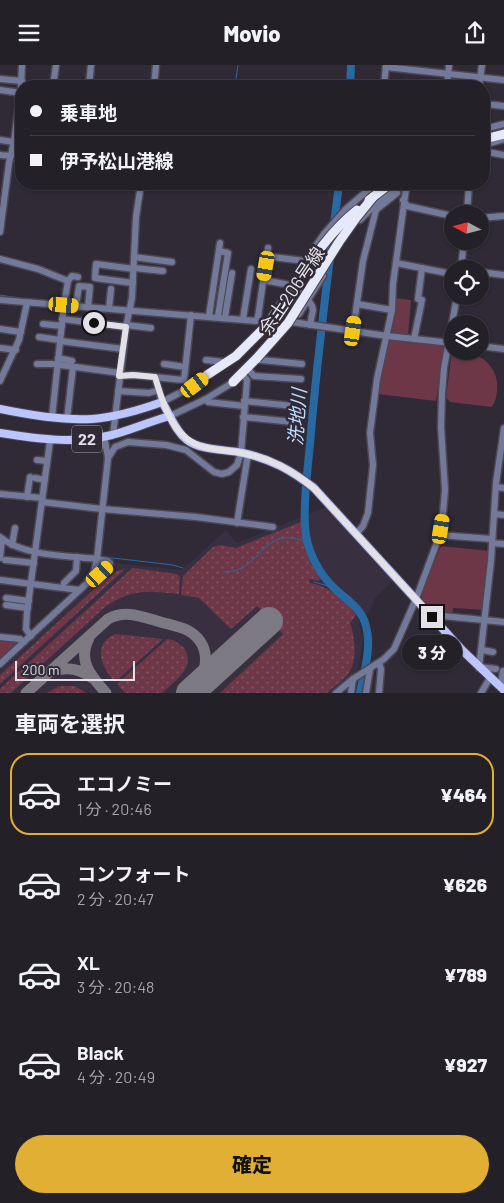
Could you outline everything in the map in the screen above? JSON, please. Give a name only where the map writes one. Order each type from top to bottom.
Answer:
[{"type":"highway","points":[[490,142],[504,134]]},
{"type":"highway","points":[[208,375],[236,357],[265,327],[313,259],[353,213],[374,197],[387,190]]},
{"type":"highway","points":[[233,382],[259,359],[288,323],[339,242],[374,197]]},
{"type":"main road","points":[[162,401],[176,429],[187,440],[202,446],[244,453],[274,461],[312,487],[480,668],[490,678],[502,685]]},
{"type":"main road","name":"22","points":[[0,409],[68,419],[91,419],[116,416],[162,401]]},
{"type":"main road","name":"22","points":[[0,433],[50,441],[100,438],[170,415]]},
{"type":"street","points":[[22,65],[22,80]]},
{"type":"street","points":[[54,80],[56,65]]},
{"type":"street","points":[[90,80],[91,65]]},
{"type":"street","points":[[155,80],[156,65]]},
{"type":"street","points":[[448,80],[449,65]]},
{"type":"street","points":[[480,77],[482,65]]},
{"type":"street","points":[[385,80],[386,66],[504,80]]},
{"type":"street","points":[[0,79],[15,83]]},
{"type":"street","points":[[0,90],[15,92]]},
{"type":"street","points":[[490,105],[504,106]]},
{"type":"street","points":[[490,127],[504,123]]},
{"type":"street","points":[[490,144],[504,139]]},
{"type":"street","points":[[0,140],[14,146]]},
{"type":"street","points":[[0,232],[9,166],[15,140]]},
{"type":"street","points":[[490,148],[504,151]]},
{"type":"street","points":[[490,153],[504,155]]},
{"type":"street","points":[[0,155],[11,156]]},
{"type":"street","points":[[0,165],[9,166]]},
{"type":"street","points":[[113,435],[133,283],[136,217],[140,190]]},
{"type":"street","points":[[155,377],[162,401],[195,385],[244,344],[272,312],[327,231],[343,213],[368,190]]},
{"type":"street","name":"余土206号線","points":[[170,415],[206,399],[249,370],[292,323],[338,251],[367,212],[390,190]]},
{"type":"street","points":[[353,331],[362,261],[376,211],[391,190]]},
{"type":"street","points":[[395,190],[407,206],[444,214]]},
{"type":"street","points":[[356,534],[363,526],[368,513],[373,465],[370,433],[377,379],[392,310],[393,284],[406,190]]},
{"type":"street","points":[[468,205],[469,190]]},
{"type":"street","points":[[489,217],[504,216]]},
{"type":"street","points":[[210,316],[210,298],[220,243]]},
{"type":"street","points":[[0,300],[218,316],[256,321],[265,256],[268,247]]},
{"type":"street","points":[[217,252],[228,253],[218,316]]},
{"type":"street","points":[[265,256],[286,257],[306,261]]},
{"type":"street","points":[[134,257],[171,263]]},
{"type":"street","points":[[0,259],[38,269],[68,281]]},
{"type":"street","points":[[396,263],[444,272]]},
{"type":"street","points":[[133,283],[95,277],[96,265],[163,271]]},
{"type":"street","points":[[414,339],[422,300],[418,299],[422,268]]},
{"type":"street","points":[[225,317],[232,273]]},
{"type":"street","points":[[243,319],[244,297],[249,273]]},
{"type":"street","points":[[489,273],[504,275]]},
{"type":"street","points":[[52,417],[68,281],[72,276],[78,277]]},
{"type":"street","points":[[262,277],[290,285],[308,300],[313,310],[313,326]]},
{"type":"street","points":[[76,306],[79,286],[90,287],[88,307]]},
{"type":"street","points":[[109,309],[111,289]]},
{"type":"street","points":[[0,381],[16,350],[27,303]]},
{"type":"street","points":[[357,304],[392,310]]},
{"type":"street","points":[[39,363],[58,362],[120,375],[184,380],[191,315]]},
{"type":"street","points":[[43,324],[62,323],[151,327]]},
{"type":"street","points":[[292,323],[444,342]]},
{"type":"street","points":[[0,329],[21,332]]},
{"type":"street","points":[[39,337],[123,349]]},
{"type":"street","points":[[489,347],[504,349]]},
{"type":"street","points":[[0,348],[16,350]]},
{"type":"street","points":[[259,359],[299,362]]},
{"type":"street","points":[[336,693],[355,677],[379,663],[394,649],[416,599],[439,535],[443,513],[444,490],[441,412],[446,360]]},
{"type":"street","points":[[206,361],[222,362]]},
{"type":"street","points":[[68,419],[73,364]]},
{"type":"street","points":[[164,364],[185,367]]},
{"type":"street","points":[[0,365],[8,365]]},
{"type":"street","points":[[249,370],[254,376],[301,379]]},
{"type":"street","points":[[237,523],[244,453],[243,417],[247,380],[243,375]]},
{"type":"street","points":[[118,391],[149,393],[159,390]]},
{"type":"street","points":[[206,399],[208,402],[294,406],[296,408],[295,420],[293,422],[243,417]]},
{"type":"street","points":[[502,685],[499,670],[480,668],[496,487],[504,428]]},
{"type":"street","points":[[82,588],[94,572],[97,559],[108,458],[105,441],[100,438]]},
{"type":"street","points":[[31,636],[26,629],[28,605],[50,441]]},
{"type":"street","points":[[108,458],[115,447],[128,442],[166,445],[186,450],[206,467],[222,474],[229,472],[237,465],[244,453]]},
{"type":"street","points":[[37,460],[47,461]]},
{"type":"street","points":[[27,497],[32,477],[45,480]]},
{"type":"street","points":[[496,487],[504,488]]},
{"type":"street","points":[[0,494],[102,509],[196,517],[273,527]]},
{"type":"street","points":[[495,514],[504,515]]},
{"type":"street","points":[[12,545],[15,528]]},
{"type":"street","points":[[439,535],[504,543]]},
{"type":"street","points":[[1,538],[1,559],[34,563]]},
{"type":"street","points":[[0,664],[82,588],[109,566],[109,561],[22,549],[1,538]]},
{"type":"street","points":[[64,583],[76,571],[77,557]]},
{"type":"street","points":[[0,580],[82,588]]},
{"type":"street","points":[[6,601],[28,605]]},
{"type":"street","points":[[432,617],[504,622]]},
{"type":"street","points":[[0,637],[20,639],[24,642]]},
{"type":"street","points":[[482,650],[493,652]]},
{"type":"street","points":[[379,663],[381,669],[379,693]]},
{"type":"street","points":[[366,693],[368,669]]},
{"type":"street","points":[[351,693],[355,677]]},
{"type":"street","points":[[481,693],[490,678]]},
{"type":"shaded area","points":[[395,298],[411,300],[408,336],[390,333]]},
{"type":"shaded area","points":[[391,340],[444,345],[436,401],[378,394]]},
{"type":"shaded area","points":[[451,360],[484,360],[490,365],[497,380],[496,398],[492,407],[450,402],[446,397]]},
{"type":"shaded area","points":[[326,507],[394,579],[376,597],[369,612],[358,618],[363,639],[358,670],[332,693],[0,693],[0,668],[115,563],[182,570],[226,530],[237,543]]},
{"type":"shaded area","points":[[301,522],[306,551],[315,571],[320,577],[319,581],[309,579],[310,583],[323,587],[336,595],[356,615],[350,623],[355,649],[351,668],[346,677],[327,693],[220,693],[283,634],[257,606],[231,629],[199,598],[181,595],[183,576],[213,547],[220,545],[236,548]]},
{"type":"shaded area","points":[[441,546],[490,551],[485,610],[453,608],[452,616],[436,616],[422,601],[422,590]]},
{"type":"shaded area","points":[[133,568],[177,574],[180,577],[179,594],[140,592],[115,601],[105,607],[11,693],[0,693],[0,689]]},
{"type":"shaded area","points":[[125,569],[0,684],[0,675],[94,589],[117,571]]},
{"type":"shaded area","points":[[115,634],[163,639],[115,682],[103,664],[101,650],[103,644]]},
{"type":"shaded area","points":[[0,638],[20,642],[0,660]]},
{"type":"shaded area","points":[[167,639],[180,644],[187,655],[188,661],[182,674],[162,693],[125,693],[117,684]]},
{"type":"shaded area","points":[[59,686],[75,686],[86,693],[47,693]]},
{"type":"waterway","points":[[236,80],[238,65]]},
{"type":"waterway","name":"洗地川","points":[[350,80],[351,65]]},
{"type":"waterway","name":"洗地川","points":[[338,190],[305,491],[305,526],[310,552],[318,568],[329,583],[354,605],[366,626],[368,651],[360,693]]},
{"type":"waterway","points":[[0,295],[19,298]]},
{"type":"waterway","points":[[8,370],[15,355]]},
{"type":"waterway","points":[[224,572],[237,570],[247,565],[271,543],[281,538],[292,538],[308,543]]},
{"type":"waterway","points":[[44,550],[82,555]]},
{"type":"waterway","points":[[104,557],[173,565],[183,568]]},
{"type":"waterway","points":[[314,582],[335,588]]},
{"type":"taxiway","points":[[26,693],[108,619],[126,614],[180,627],[195,635],[204,649],[205,656],[203,672],[196,688]]},
{"type":"taxiway","points":[[89,638],[84,654],[87,668],[106,693]]},
{"type":"taxiway","points":[[51,672],[72,669],[92,678]]},
{"type":"runway","points":[[190,693],[269,621]]},
{"type":"route","points":[[94,323],[126,327],[119,376],[155,377],[162,401],[176,429],[187,440],[202,446],[274,461],[298,476],[314,488],[432,617]]}]
